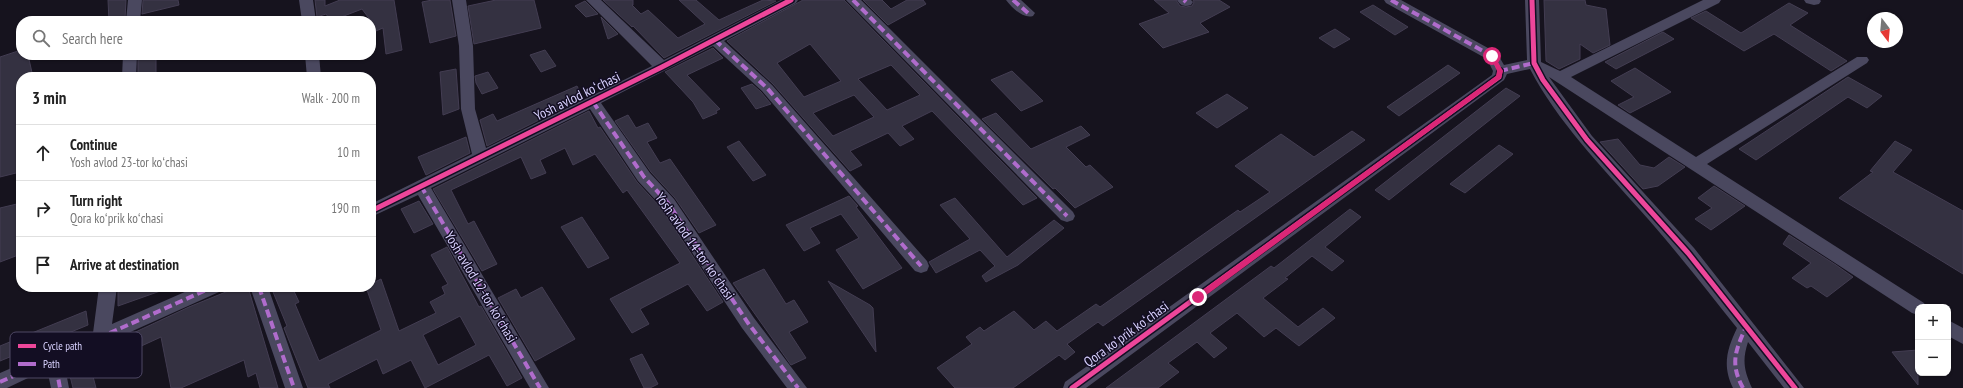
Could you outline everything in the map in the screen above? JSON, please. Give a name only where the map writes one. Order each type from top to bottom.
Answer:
[{"type":"street","points":[[133,16],[135,0]]},
{"type":"street","points":[[306,0],[308,16]]},
{"type":"street","points":[[459,0],[466,46],[468,109],[480,156]]},
{"type":"street","points":[[593,0],[662,67]]},
{"type":"street","name":"Yosh avlod koʻchasi","points":[[376,208],[480,156],[593,102],[791,0]]},
{"type":"street","points":[[853,0],[1067,216]]},
{"type":"street","points":[[1013,0],[1028,13]]},
{"type":"street","points":[[1391,0],[1492,56],[1504,70],[1531,65],[1560,77],[1915,306]]},
{"type":"street","points":[[1532,0],[1531,65],[1587,140],[1688,254],[1794,388]]},
{"type":"street","points":[[1560,77],[1714,0]]},
{"type":"street","points":[[715,40],[767,88],[921,266]]},
{"type":"street","points":[[129,72],[130,60]]},
{"type":"street","points":[[312,60],[314,72]]},
{"type":"street","points":[[1696,164],[1862,60]]},
{"type":"street","name":"Qora koʻprik koʻchasi","points":[[1072,388],[1499,77],[1504,70]]},
{"type":"street","name":"Yosh avlod 14-tor koʻchasi","points":[[593,102],[644,176],[668,203],[748,323],[798,388]]},
{"type":"street","name":"Yosh avlod 12-tor koʻchasi","points":[[421,186],[540,388]]},
{"type":"street","points":[[102,332],[107,292]]},
{"type":"street","points":[[110,332],[202,292]]},
{"type":"street","points":[[261,292],[294,388]]},
{"type":"street","points":[[1743,388],[1735,375],[1735,352],[1746,327]]},
{"type":"street","points":[[1951,329],[1963,337]]},
{"type":"street","points":[[0,382],[10,377]]},
{"type":"street","points":[[58,378],[60,388]]},
{"type":"building","points":[[108,0],[126,0],[125,16],[109,16]]},
{"type":"building","points":[[143,0],[178,0],[179,5],[142,14]]},
{"type":"building","points":[[315,0],[325,0],[325,6],[340,0],[394,0],[402,50],[386,54],[383,28],[376,31],[376,16],[367,16],[362,9],[344,16],[327,16],[326,14],[317,16]]},
{"type":"building","points":[[432,0],[450,0],[456,36],[430,43],[422,2]]},
{"type":"building","points":[[496,0],[534,0],[541,28],[474,44],[468,6]]},
{"type":"building","points":[[603,0],[633,0],[632,5],[641,14],[648,10],[678,38],[705,24],[679,0],[696,0],[719,20],[763,0],[776,1],[664,58],[633,26],[632,27]]},
{"type":"building","points":[[803,0],[844,0],[1037,198],[1023,205],[932,111],[902,126],[914,139],[900,146],[888,133],[850,151],[862,165],[850,171],[773,84],[727,41]],"holes":[[[810,44],[841,81],[804,97],[777,63]],[[891,65],[920,95],[887,110],[858,79]],[[854,95],[874,117],[833,136],[813,113]]]},
{"type":"building","points":[[863,0],[882,0],[891,9],[907,0],[923,0],[926,4],[888,25]]},
{"type":"building","points":[[1154,0],[1176,0],[1180,6],[1186,7],[1192,6],[1194,2],[1193,0],[1219,0],[1230,7],[1200,23],[1209,32],[1163,48],[1139,24],[1169,13]]},
{"type":"building","points":[[1544,0],[1585,0],[1586,5],[1606,9],[1610,45],[1593,53],[1580,44],[1580,59],[1559,69],[1546,61]]},
{"type":"building","points":[[585,1],[598,14],[586,17],[575,6]]},
{"type":"building","points":[[1789,3],[1808,13],[1790,25],[1847,61],[1831,71],[1774,34],[1744,51],[1691,18],[1706,11],[1741,33]]},
{"type":"building","points":[[1373,5],[1408,27],[1395,35],[1360,12]]},
{"type":"building","points":[[601,17],[618,34],[608,39]]},
{"type":"building","points":[[1335,29],[1350,39],[1334,48],[1319,38]]},
{"type":"building","points":[[1663,32],[1674,39],[1616,69],[1605,62]]},
{"type":"building","points":[[713,48],[723,58],[687,75],[720,109],[716,111],[717,113],[703,119],[693,102],[665,72]]},
{"type":"building","points":[[545,50],[556,66],[541,72],[530,55]]},
{"type":"building","points":[[16,52],[16,60],[29,60],[32,72],[16,72],[16,173],[0,177],[0,57]]},
{"type":"building","points":[[138,60],[156,60],[156,72],[138,72]]},
{"type":"building","points":[[1448,65],[1460,73],[1399,116],[1387,107]]},
{"type":"building","points":[[1635,68],[1671,92],[1630,113],[1618,105],[1634,97],[1611,81]]},
{"type":"building","points":[[456,69],[459,109],[443,115],[440,72]]},
{"type":"building","points":[[1012,71],[1043,101],[1021,111],[991,80]]},
{"type":"building","points":[[488,72],[498,88],[482,94],[476,83],[475,76]]},
{"type":"building","points":[[1848,77],[1882,96],[1867,108],[1848,97],[1756,160],[1739,149]]},
{"type":"building","points":[[752,84],[771,104],[756,109],[741,88]]},
{"type":"building","points":[[577,86],[583,98],[487,146],[480,120],[493,114],[497,121]]},
{"type":"building","points":[[1506,88],[1520,96],[1389,200],[1375,190]]},
{"type":"building","points":[[1227,94],[1248,108],[1217,128],[1196,113]]},
{"type":"building","points":[[589,111],[598,128],[600,127],[637,182],[661,208],[723,302],[707,311],[688,284],[640,309],[649,324],[632,333],[610,299],[680,263],[627,190],[623,193],[595,154],[573,165],[565,148],[540,160],[546,173],[531,179],[521,157],[451,190],[468,224],[474,221],[497,264],[482,271],[433,189]]},
{"type":"building","points":[[996,113],[1031,149],[1081,126],[1090,135],[1066,147],[1086,167],[1090,165],[1113,187],[1075,208],[1055,188],[1053,189],[982,119]]},
{"type":"building","points":[[628,115],[636,128],[648,123],[657,138],[647,142],[660,163],[670,159],[716,225],[699,233],[675,198],[651,172],[615,121]]},
{"type":"building","points":[[1352,131],[1365,140],[1103,326],[1098,322],[1067,344],[1075,352],[1065,360],[1059,355],[1013,388],[955,388],[937,368],[972,344],[966,337],[980,327],[984,331],[1014,311],[1034,330],[1046,321],[1057,331],[1096,304],[1100,307],[1238,210],[1240,212],[1270,192],[1235,166],[1281,134],[1314,157]]},
{"type":"building","points":[[466,137],[470,153],[426,175],[418,157]]},
{"type":"building","points":[[1618,139],[1640,165],[1654,168],[1669,157],[1685,167],[1658,186],[1643,189],[1600,142]]},
{"type":"building","points":[[739,141],[766,175],[753,181],[727,147]]},
{"type":"building","points":[[1895,141],[1912,150],[1893,172],[1963,211],[1963,274],[1839,198],[1873,172],[1870,171]]},
{"type":"building","points":[[1499,145],[1513,154],[1465,193],[1450,184]]},
{"type":"building","points":[[1714,186],[1745,206],[1711,230],[1695,219],[1712,208],[1698,198]]},
{"type":"building","points":[[849,196],[858,206],[856,207],[902,268],[863,289],[836,250],[859,238],[841,214],[810,228],[820,243],[804,251],[786,225]]},
{"type":"building","points":[[955,198],[1007,257],[1054,220],[1064,228],[1018,265],[986,282],[982,276],[995,266],[980,250],[936,273],[929,262],[970,239],[940,205]]},
{"type":"building","points":[[419,201],[433,224],[414,233],[401,209]]},
{"type":"building","points":[[16,204],[16,256],[0,262],[0,208]]},
{"type":"building","points":[[1350,209],[1361,217],[1325,247],[1344,261],[1332,271],[1312,256],[1285,278],[1288,279],[1263,298],[1298,327],[1323,308],[1335,318],[1299,346],[1276,328],[1264,337],[1237,313],[1210,333],[1227,348],[1214,358],[1197,342],[1168,363],[1179,372],[1158,388],[1106,388],[1271,266],[1274,268]]},
{"type":"building","points":[[582,217],[609,258],[588,268],[561,227]]},
{"type":"building","points":[[1789,235],[1853,277],[1827,297],[1811,286],[1807,288],[1792,278],[1811,263],[1783,244]]},
{"type":"building","points":[[447,247],[479,307],[481,306],[522,378],[507,386],[489,355],[425,388],[411,360],[383,374],[377,359],[328,384],[330,388],[308,388],[284,328],[287,326],[273,292],[294,292],[299,302],[295,304],[319,361],[381,330],[368,292],[376,292],[376,282],[381,279],[399,331],[436,313],[430,302],[445,294],[442,287],[448,284],[431,255]],"holes":[[[460,316],[476,345],[438,365],[423,335]]]},
{"type":"building","points":[[764,269],[786,304],[794,300],[808,322],[789,332],[806,358],[791,365],[733,283]]},
{"type":"building","points":[[828,281],[873,308],[876,352]]},
{"type":"building","points":[[542,287],[575,339],[535,361],[498,298],[516,289],[521,298]]},
{"type":"building","points":[[118,292],[158,292],[118,306]]},
{"type":"building","points":[[226,292],[249,292],[278,388],[260,388],[256,373],[248,377],[244,360],[181,388],[171,388],[161,337],[142,346],[142,332],[135,332]]},
{"type":"building","points":[[86,311],[88,325],[71,332],[34,332]]},
{"type":"building","points":[[10,342],[10,357],[0,361],[0,346]]},
{"type":"building","points":[[1915,350],[1915,376],[1918,376],[1918,385],[1892,352]]},
{"type":"building","points":[[642,354],[658,384],[650,388],[644,388],[630,359]]},
{"type":"building","points":[[70,378],[93,378],[96,388],[73,388]]},
{"type":"marked path","points":[[853,0],[1067,216]]},
{"type":"marked path","points":[[1013,0],[1028,13]]},
{"type":"marked path","points":[[1391,0],[1492,56],[1500,71]]},
{"type":"marked path","points":[[715,40],[767,88],[921,266]]},
{"type":"marked path","points":[[1500,71],[1534,63]]},
{"type":"marked path","points":[[593,102],[644,177],[668,203],[748,323],[798,388]]},
{"type":"marked path","points":[[421,186],[540,388]]},
{"type":"marked path","points":[[112,332],[202,292]]},
{"type":"marked path","points":[[261,292],[294,388]]},
{"type":"marked path","points":[[1743,388],[1738,379],[1734,364],[1736,351],[1746,327]]},
{"type":"marked path","points":[[0,382],[10,378]]},
{"type":"marked path","points":[[58,378],[60,388]]},
{"type":"cycle path","points":[[376,209],[662,67],[791,0]]},
{"type":"cycle path","points":[[1532,0],[1532,42],[1534,63],[1543,80],[1587,140],[1688,253],[1795,388]]},
{"type":"cycle path","points":[[1072,388],[1499,77],[1500,71]]},
{"type":"route","points":[[1198,297],[1490,82],[1499,77],[1500,71],[1492,56]]}]
